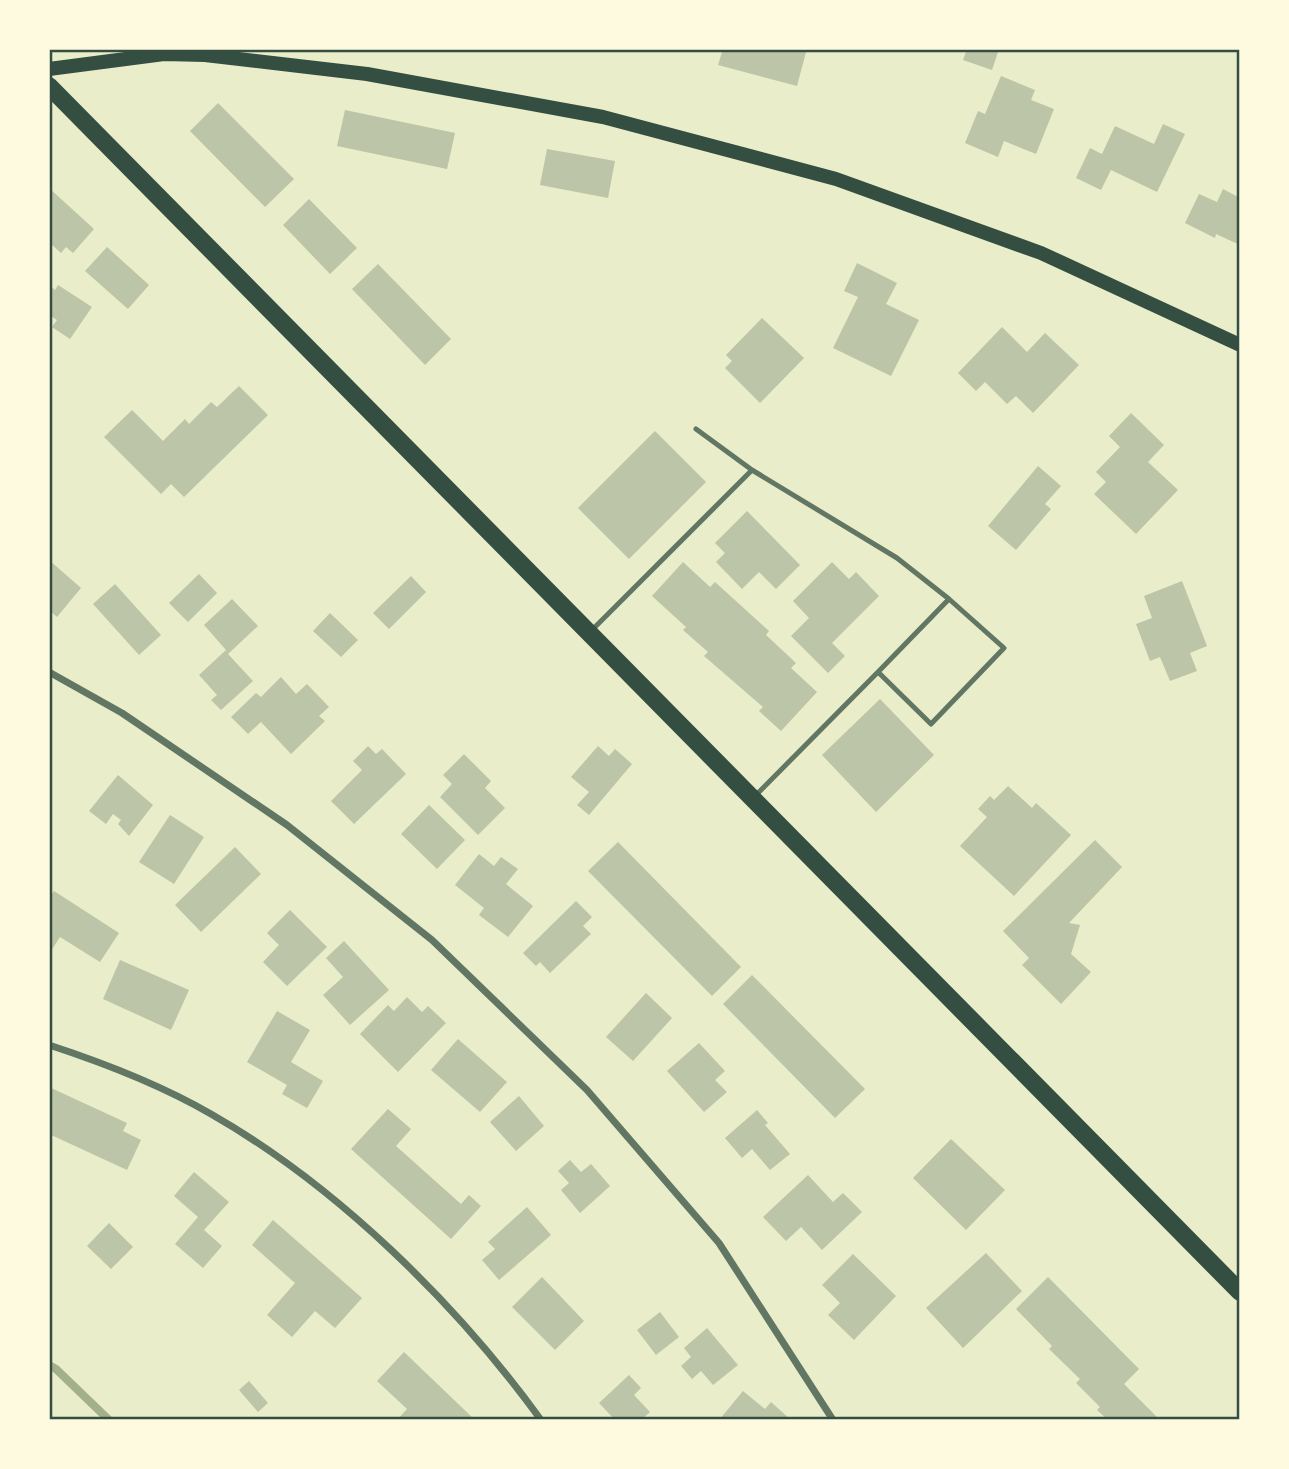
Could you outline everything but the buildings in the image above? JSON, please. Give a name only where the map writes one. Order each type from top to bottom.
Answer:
[{"type":"main road","points":[[49,69],[164,54],[204,52],[366,74],[603,117],[836,179],[1041,253],[1240,345]]},
{"type":"main road","points":[[49,86],[1240,1292]]},
{"type":"street","points":[[49,672],[122,713],[287,825],[432,940],[587,1090],[719,1243],[833,1420]]},
{"type":"street","points":[[49,1045],[103,1065],[210,1114],[337,1200],[429,1287],[512,1381],[541,1420]]},
{"type":"lane","points":[[696,429],[752,470],[897,558],[1004,648],[931,724],[878,673]]},
{"type":"lane","points":[[589,633],[752,470]]},
{"type":"lane","points":[[752,799],[949,599]]},
{"type":"waterway","points":[[49,1365],[109,1420]]}]
